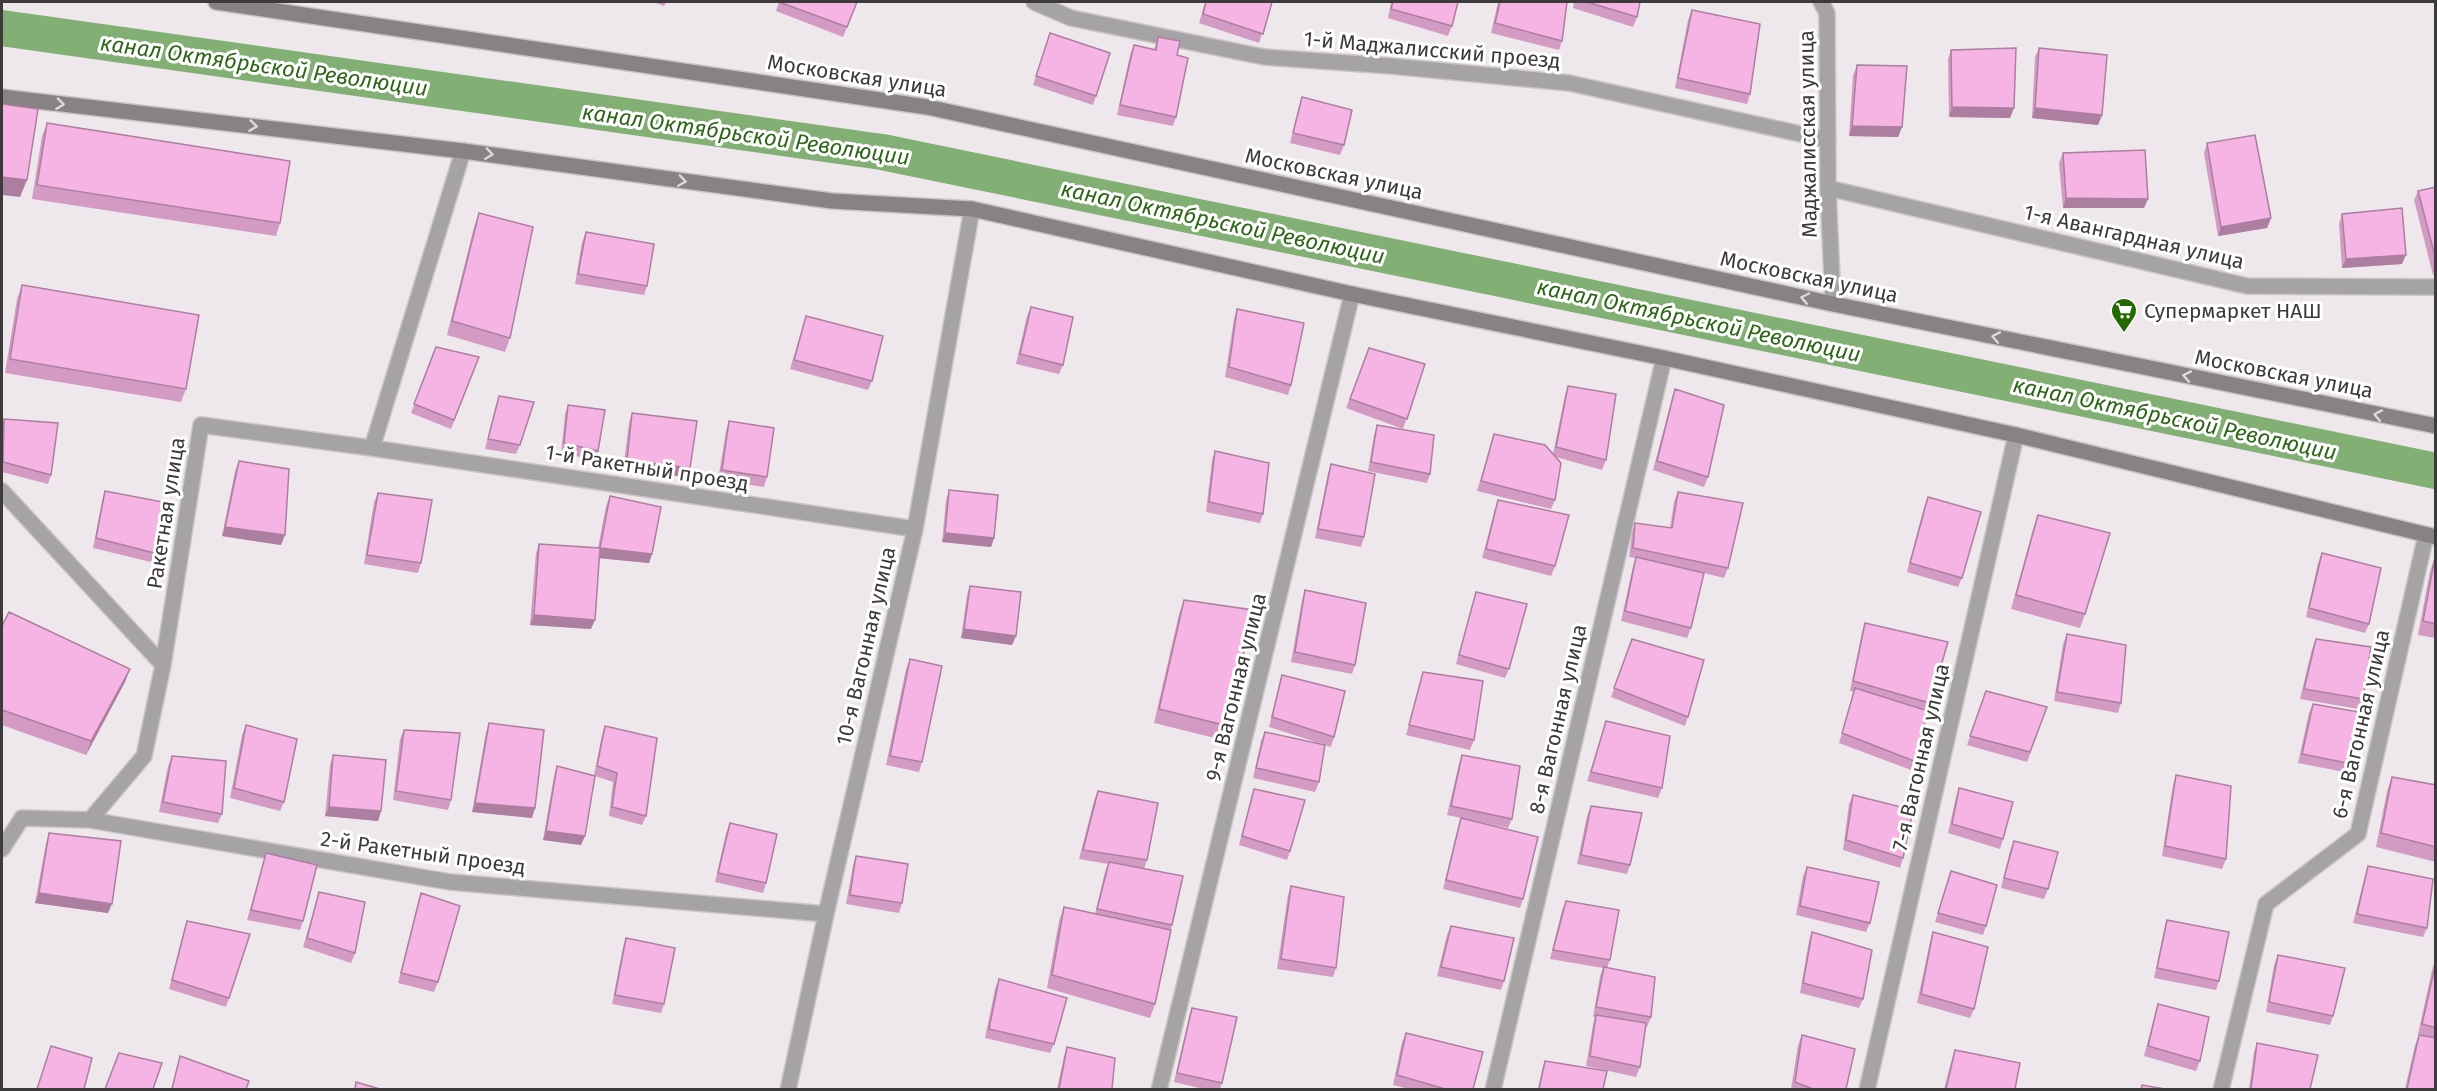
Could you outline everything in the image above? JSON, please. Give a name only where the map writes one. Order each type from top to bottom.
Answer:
[{"type":"main road","name":"Московская улица","points":[[216,2],[927,107],[1833,304],[2436,426]]},
{"type":"main road","points":[[2,97],[464,151],[832,201],[972,209],[1352,294],[1664,358],[2016,435],[2431,536]]},
{"type":"street","name":"1-й Маджалисский проезд","points":[[1034,2],[1071,18],[1264,57],[1391,66],[1569,83],[1828,140]]},
{"type":"street","name":"Маджалисская улица","points":[[1821,2],[1827,13],[1828,188],[1833,304]]},
{"type":"street","points":[[372,448],[464,151]]},
{"type":"street","name":"1-я Авангардная улица","points":[[1828,188],[2247,286],[2436,287]]},
{"type":"street","name":"10-я Вагонная улица","points":[[788,1089],[825,914],[915,529],[972,209]]},
{"type":"street","name":"9-я Вагонная улица","points":[[1160,1089],[1352,294]]},
{"type":"street","name":"8-я Вагонная улица","points":[[1493,1089],[1664,358]]},
{"type":"street","name":"Ракетная улица","points":[[90,820],[144,756],[163,665],[201,425],[372,448]]},
{"type":"street","name":"7-я Вагонная улица","points":[[1867,1089],[2016,435]]},
{"type":"street","name":"1-й Ракетный проезд","points":[[372,448],[915,529]]},
{"type":"street","points":[[2,491],[163,665]]},
{"type":"street","name":"6-я Вагонная улица","points":[[2221,1089],[2266,904],[2358,834],[2431,536]]},
{"type":"street","points":[[2,849],[22,818],[90,820]]},
{"type":"street","name":"2-й Ракетный проезд","points":[[90,820],[450,882],[825,914]]},
{"type":"building","points":[[779,2],[857,2],[847,27]]},
{"type":"building","points":[[1206,2],[1272,2],[1263,34],[1203,14]]},
{"type":"building","points":[[1393,2],[1458,2],[1452,26],[1391,9]]},
{"type":"building","points":[[1500,2],[1567,2],[1562,41],[1495,23]]},
{"type":"building","points":[[1587,2],[1640,2],[1637,17]]},
{"type":"building","points":[[1692,10],[1760,24],[1750,94],[1678,78]]},
{"type":"building","points":[[1050,33],[1110,53],[1096,96],[1036,76]]},
{"type":"building","points":[[1158,37],[1180,41],[1177,55],[1188,58],[1176,117],[1120,105],[1134,45],[1156,50]]},
{"type":"building","points":[[2016,48],[2014,108],[1952,107],[1951,50]]},
{"type":"building","points":[[2039,48],[2107,55],[2102,115],[2035,108]]},
{"type":"building","points":[[1857,65],[1907,66],[1902,127],[1852,126]]},
{"type":"building","points":[[1302,97],[1352,110],[1344,145],[1293,133]]},
{"type":"building","points":[[2,104],[38,109],[27,180],[2,177]]},
{"type":"building","points":[[47,123],[290,161],[280,223],[37,185]]},
{"type":"building","points":[[2255,135],[2271,218],[2221,227],[2207,143]]},
{"type":"building","points":[[2145,150],[2148,199],[2066,198],[2063,153]]},
{"type":"building","points":[[2436,187],[2436,260],[2418,191]]},
{"type":"building","points":[[2402,208],[2406,255],[2346,259],[2342,214]]},
{"type":"building","points":[[479,213],[533,227],[510,338],[452,321]]},
{"type":"building","points":[[586,232],[654,244],[647,286],[578,274]]},
{"type":"building","points":[[22,285],[199,315],[186,389],[10,359]]},
{"type":"building","points":[[1031,307],[1073,317],[1063,365],[1020,354]]},
{"type":"building","points":[[1237,309],[1304,323],[1291,385],[1229,367]]},
{"type":"building","points":[[806,316],[883,336],[872,381],[794,360]]},
{"type":"building","points":[[436,347],[479,357],[454,420],[414,404]]},
{"type":"building","points":[[1369,348],[1425,364],[1407,419],[1350,399]]},
{"type":"building","points":[[1568,386],[1616,394],[1606,460],[1556,447]]},
{"type":"building","points":[[1675,389],[1724,405],[1708,477],[1657,461]]},
{"type":"building","points":[[499,396],[534,402],[520,445],[488,439]]},
{"type":"building","points":[[568,405],[605,410],[598,451],[564,443]]},
{"type":"building","points":[[632,413],[697,421],[690,468],[627,460]]},
{"type":"building","points":[[4,419],[58,423],[51,475],[3,462]]},
{"type":"building","points":[[729,421],[774,428],[767,477],[722,470]]},
{"type":"building","points":[[1377,425],[1434,435],[1430,474],[1371,462]]},
{"type":"building","points":[[1494,434],[1545,445],[1561,463],[1555,500],[1481,481]]},
{"type":"building","points":[[1215,451],[1269,463],[1263,514],[1209,502]]},
{"type":"building","points":[[239,461],[289,469],[285,535],[225,527]]},
{"type":"building","points":[[1331,464],[1375,474],[1364,537],[1318,529]]},
{"type":"building","points":[[949,490],[998,495],[994,538],[945,533]]},
{"type":"building","points":[[105,491],[168,503],[158,554],[96,538]]},
{"type":"building","points":[[1678,492],[1743,503],[1728,568],[1633,548],[1635,523],[1672,528]]},
{"type":"building","points":[[378,493],[432,500],[421,563],[367,555]]},
{"type":"building","points":[[610,496],[661,507],[652,554],[600,548]]},
{"type":"building","points":[[1928,497],[1981,512],[1962,578],[1910,563]]},
{"type":"building","points":[[1498,500],[1569,515],[1555,566],[1486,549]]},
{"type":"building","points":[[2038,515],[2110,533],[2085,614],[2016,595]]},
{"type":"building","points":[[539,544],[600,548],[595,620],[534,615]]},
{"type":"building","points":[[2322,553],[2381,568],[2369,624],[2309,608]]},
{"type":"building","points":[[1636,557],[1704,573],[1691,628],[1625,611]]},
{"type":"building","points":[[2436,557],[2436,624],[2423,621]]},
{"type":"building","points":[[970,586],[1021,592],[1016,636],[964,629]]},
{"type":"building","points":[[1305,590],[1366,603],[1355,665],[1295,652]]},
{"type":"building","points":[[1476,592],[1527,604],[1509,669],[1459,655]]},
{"type":"building","points":[[1184,600],[1253,610],[1228,726],[1159,709]]},
{"type":"building","points":[[9,612],[130,669],[91,741],[2,710],[2,626]]},
{"type":"building","points":[[1865,623],[1948,642],[1930,703],[1853,681]]},
{"type":"building","points":[[2067,634],[2126,645],[2121,703],[2057,692]]},
{"type":"building","points":[[1632,639],[1704,660],[1688,717],[1614,688]]},
{"type":"building","points":[[2316,639],[2371,647],[2363,699],[2304,689]]},
{"type":"building","points":[[910,659],[942,666],[922,762],[890,756]]},
{"type":"building","points":[[1423,672],[1483,681],[1474,740],[1409,725]]},
{"type":"building","points":[[1282,675],[1345,691],[1334,737],[1272,717]]},
{"type":"building","points":[[1855,688],[1928,711],[1914,761],[1842,733]]},
{"type":"building","points":[[1986,691],[2047,707],[2030,752],[1970,736]]},
{"type":"building","points":[[2313,704],[2359,712],[2352,764],[2302,754]]},
{"type":"building","points":[[1606,721],[1670,736],[1662,788],[1591,772]]},
{"type":"building","points":[[489,723],[544,730],[535,808],[475,803]]},
{"type":"building","points":[[246,725],[297,739],[284,802],[234,788]]},
{"type":"building","points":[[605,726],[657,738],[646,816],[612,807],[617,773],[597,766]]},
{"type":"building","points":[[404,730],[460,733],[451,800],[396,791]]},
{"type":"building","points":[[1265,732],[1325,745],[1319,782],[1256,768]]},
{"type":"building","points":[[333,755],[386,760],[381,811],[329,807]]},
{"type":"building","points":[[1462,755],[1520,766],[1512,819],[1451,806]]},
{"type":"building","points":[[172,756],[226,761],[222,814],[163,802]]},
{"type":"building","points":[[557,766],[595,776],[585,836],[546,831]]},
{"type":"building","points":[[2176,775],[2231,786],[2226,859],[2165,846]]},
{"type":"building","points":[[2392,777],[2436,785],[2436,847],[2381,833]]},
{"type":"building","points":[[1959,788],[2013,802],[2003,839],[1952,824]]},
{"type":"building","points":[[1254,789],[1305,800],[1290,851],[1242,836]]},
{"type":"building","points":[[1098,791],[1158,803],[1147,860],[1083,850]]},
{"type":"building","points":[[1853,795],[1913,810],[1903,858],[1846,840]]},
{"type":"building","points":[[1591,806],[1642,813],[1630,865],[1581,855]]},
{"type":"building","points":[[1461,818],[1538,837],[1523,899],[1446,880]]},
{"type":"building","points":[[730,823],[777,834],[766,883],[718,873]]},
{"type":"building","points":[[49,833],[121,841],[112,904],[39,893]]},
{"type":"building","points":[[2014,841],[2058,852],[2048,889],[2004,878]]},
{"type":"building","points":[[266,853],[317,865],[303,921],[251,910]]},
{"type":"building","points":[[856,856],[908,864],[902,903],[850,895]]},
{"type":"building","points":[[1109,862],[1183,876],[1172,925],[1097,909]]},
{"type":"building","points":[[2368,866],[2433,879],[2427,928],[2357,914]]},
{"type":"building","points":[[1807,867],[1879,882],[1870,923],[1800,906]]},
{"type":"building","points":[[1951,871],[1997,885],[1986,926],[1938,913]]},
{"type":"building","points":[[1291,886],[1344,897],[1336,968],[1281,959]]},
{"type":"building","points":[[319,892],[365,902],[355,953],[307,938]]},
{"type":"building","points":[[421,893],[460,906],[438,982],[401,973]]},
{"type":"building","points":[[1566,901],[1619,910],[1610,960],[1553,950]]},
{"type":"building","points":[[1064,907],[1171,930],[1155,1004],[1052,975]]},
{"type":"building","points":[[2167,920],[2229,932],[2219,981],[2157,968]]},
{"type":"building","points":[[187,921],[250,934],[229,998],[172,980]]},
{"type":"building","points":[[1451,926],[1514,938],[1504,981],[1441,967]]},
{"type":"building","points":[[1812,932],[1872,950],[1863,999],[1803,983]]},
{"type":"building","points":[[1933,932],[1988,947],[1974,1009],[1921,994]]},
{"type":"building","points":[[626,938],[675,948],[664,1004],[615,995]]},
{"type":"building","points":[[2278,955],[2345,968],[2333,1016],[2269,1002]]},
{"type":"building","points":[[2436,962],[2436,1028],[2422,1024]]},
{"type":"building","points":[[1604,967],[1655,977],[1651,1017],[1596,1007]]},
{"type":"building","points":[[999,979],[1067,998],[1054,1044],[989,1029]]},
{"type":"building","points":[[2158,1004],[2209,1017],[2200,1061],[2148,1046]]},
{"type":"building","points":[[1192,1008],[1237,1017],[1222,1083],[1177,1073]]},
{"type":"building","points":[[1596,1015],[1646,1023],[1640,1067],[1590,1056]]},
{"type":"building","points":[[1406,1033],[1483,1052],[1473,1089],[1445,1089],[1397,1075]]},
{"type":"building","points":[[1802,1035],[1855,1049],[1846,1089],[1813,1089],[1795,1082]]},
{"type":"building","points":[[2419,1035],[2436,1038],[2436,1089],[2407,1089]]},
{"type":"building","points":[[2257,1043],[2318,1055],[2310,1089],[2251,1089]]},
{"type":"building","points":[[51,1046],[92,1058],[84,1089],[37,1089]]},
{"type":"building","points":[[1067,1047],[1115,1058],[1112,1089],[1059,1089]]},
{"type":"building","points":[[1955,1050],[2020,1063],[2015,1089],[1946,1089]]},
{"type":"building","points":[[119,1053],[162,1063],[153,1089],[105,1089]]},
{"type":"building","points":[[180,1056],[249,1081],[246,1089],[172,1089]]},
{"type":"building","points":[[1545,1061],[1607,1071],[1603,1089],[1539,1089]]},
{"type":"building","points":[[356,1082],[380,1089],[355,1089]]},
{"type":"building","points":[[2142,1085],[2165,1089],[2141,1089]]},
{"type":"waterway","name":"канал Октябрьской Революции","points":[[2,28],[882,152],[2436,471]]},
{"type":"place","name":"Супермаркет НАШ","points":[[2124,334]]}]
